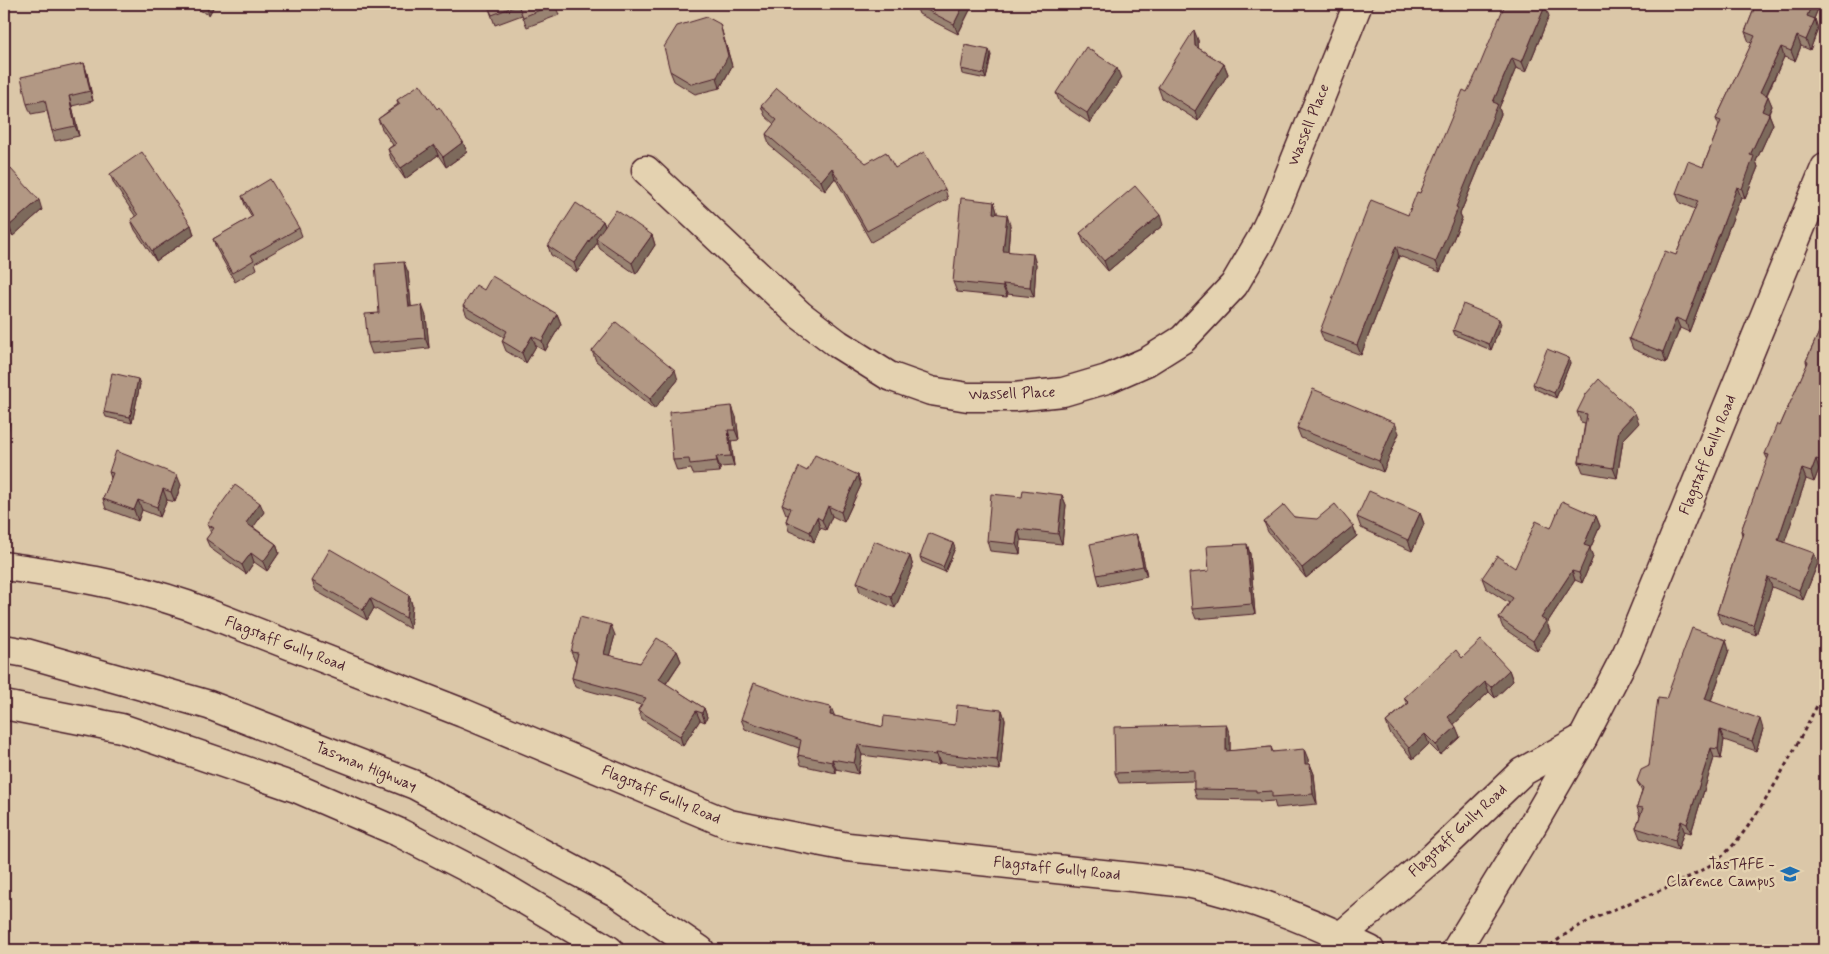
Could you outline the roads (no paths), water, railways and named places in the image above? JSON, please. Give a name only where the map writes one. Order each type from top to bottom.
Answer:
[{"type":"main road","name":"Wassell Place","points":[[646,170],[800,314],[838,344],[889,376],[931,391],[968,397],[1014,397],[1063,392],[1107,379],[1148,361],[1183,338],[1234,285],[1261,239],[1278,202],[1358,4]]},
{"type":"main road","name":"Flagstaff Gully Road","points":[[1456,950],[1532,826],[1627,653],[1825,168]]},
{"type":"main road","name":"Flagstaff Gully Road","points":[[4,566],[65,574],[142,590],[187,606],[463,713],[729,824],[848,847],[1187,884],[1238,895],[1341,936],[1370,950]]},
{"type":"main road","name":"Tasman Highway","points":[[4,649],[26,653],[210,705],[415,785],[615,892],[700,950]]},
{"type":"main road","points":[[4,705],[121,728],[296,788],[398,832],[483,876],[609,950]]},
{"type":"main road","name":"Flagstaff Gully Road","points":[[1341,936],[1431,859],[1522,772],[1582,738]]},
{"type":"place","name":"TasTAFE - Clarence Campus","points":[[1790,874]]}]
